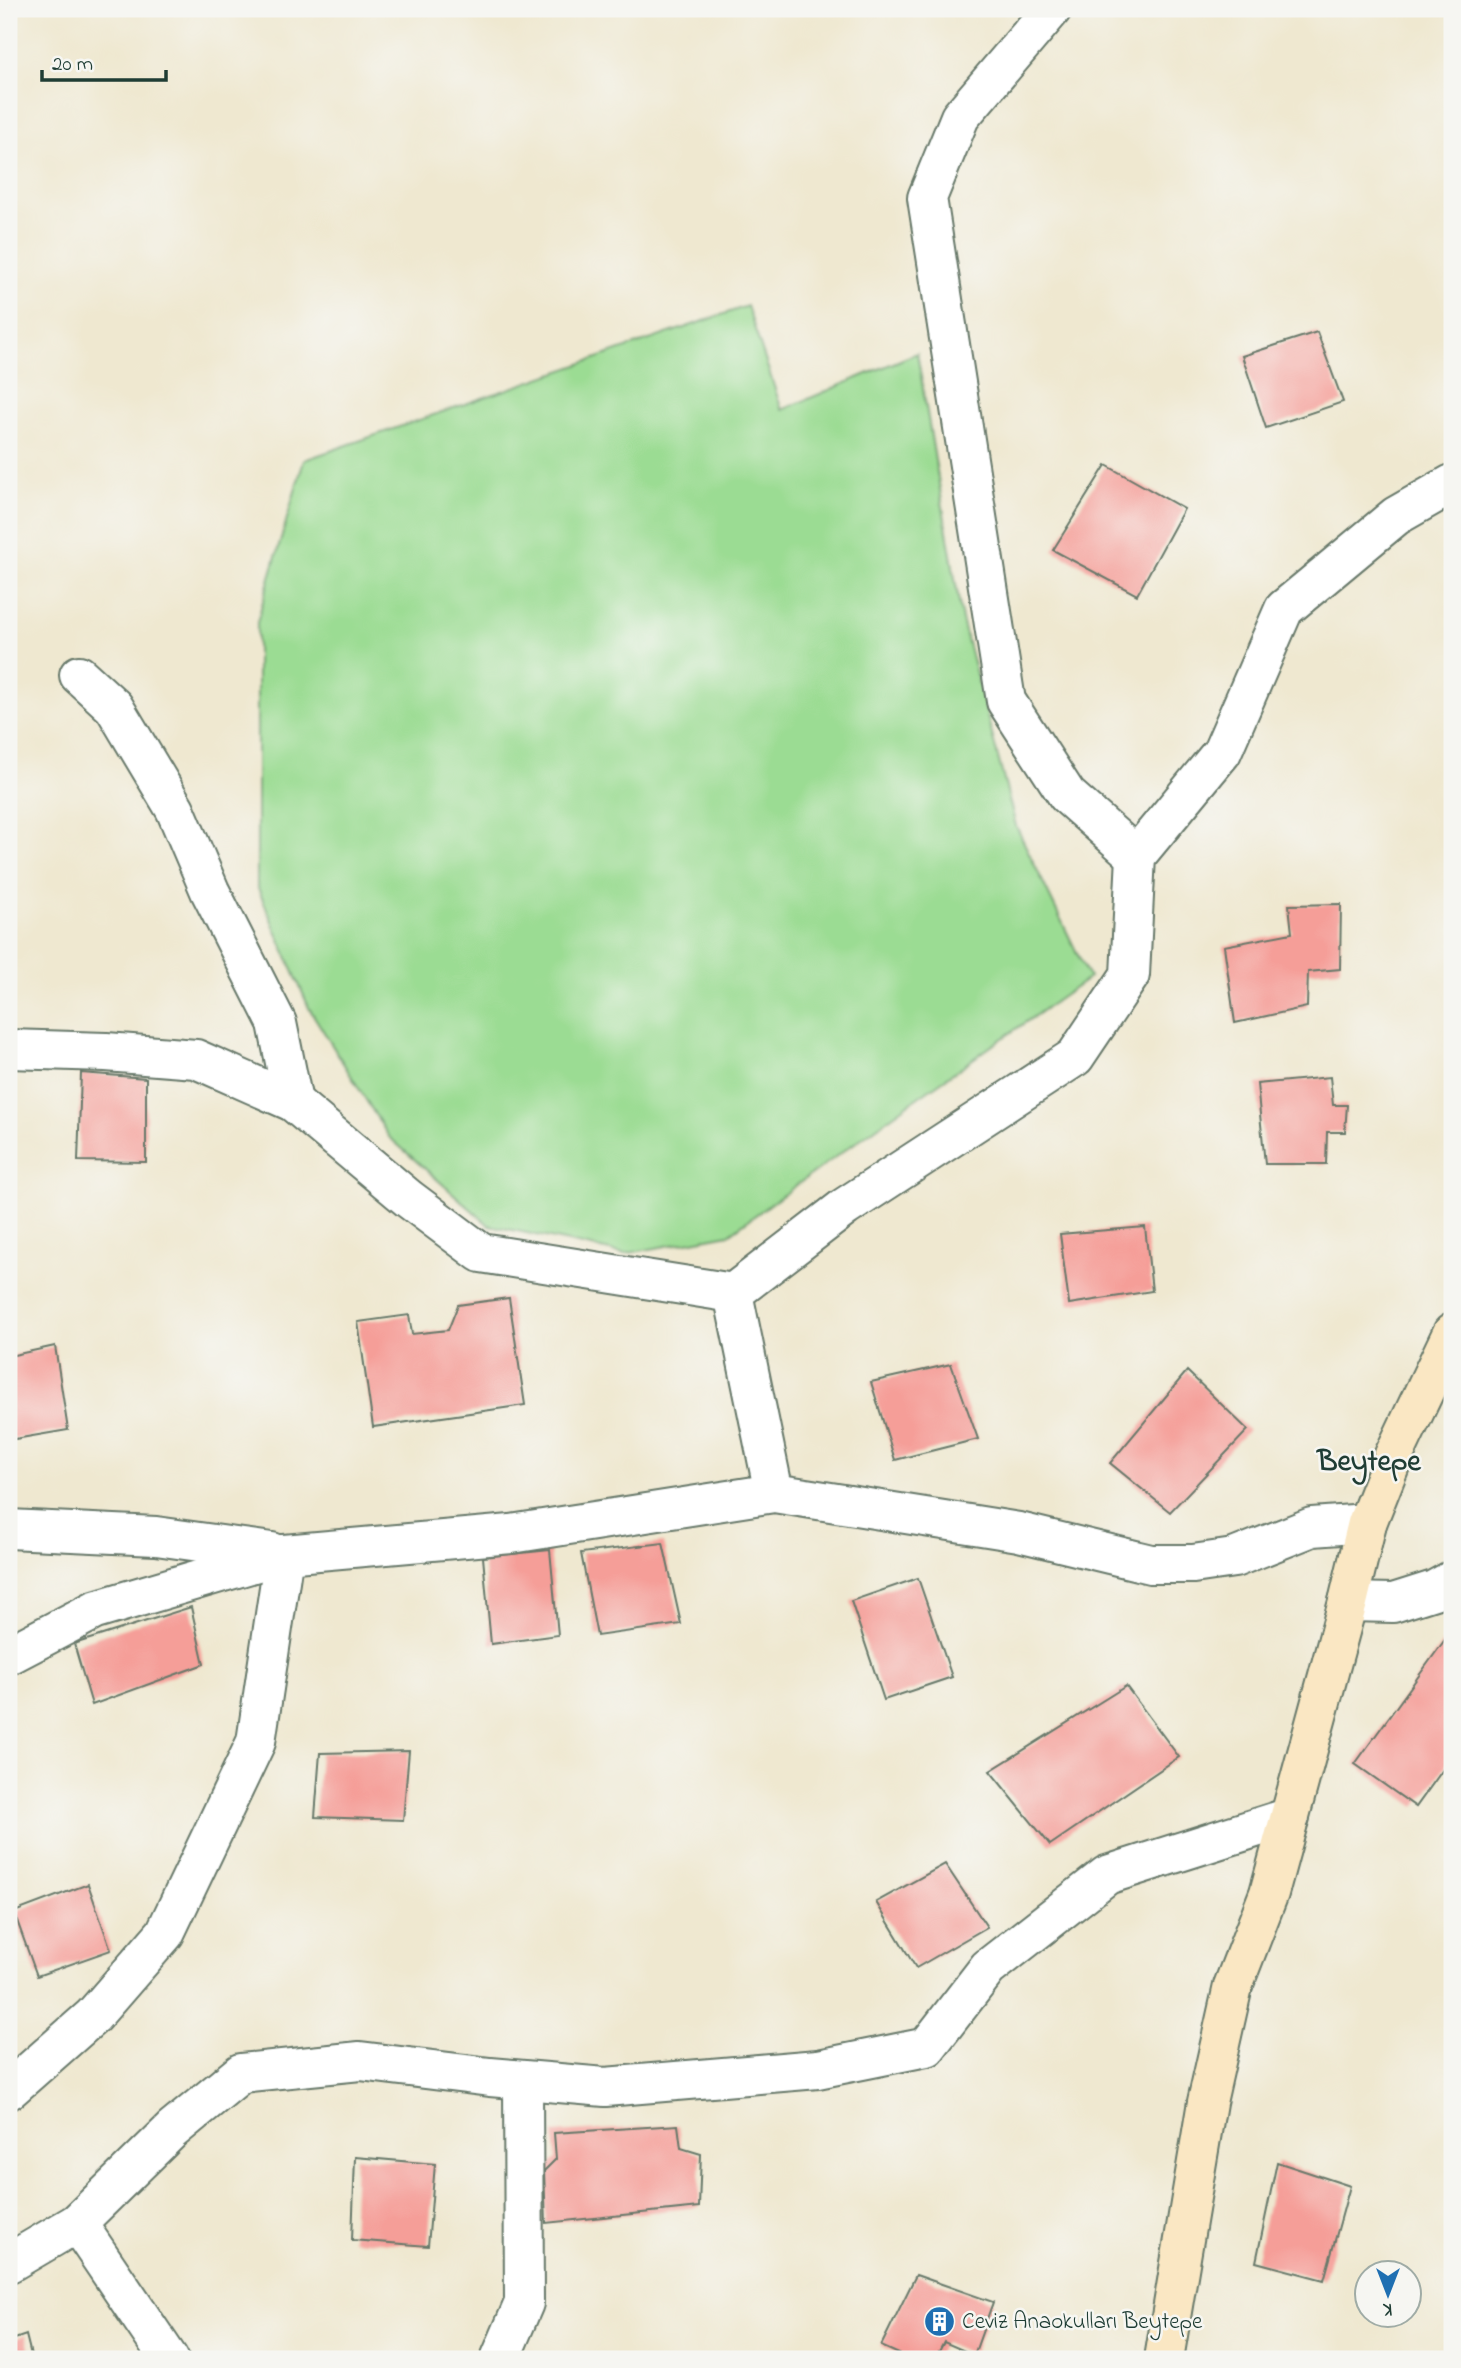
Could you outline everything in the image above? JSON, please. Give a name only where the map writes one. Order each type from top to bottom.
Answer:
[{"type":"street","points":[[1052,9],[960,117],[926,198],[1006,701],[1067,795],[1136,856]]},
{"type":"street","points":[[9,1049],[106,1052],[196,1059],[293,1102],[409,1199],[481,1253],[733,1293],[845,1207],[1075,1057],[1130,975],[1136,856],[1223,752],[1283,609],[1396,516],[1452,484]]},
{"type":"street","points":[[79,675],[114,706],[175,809],[210,891],[277,1023],[293,1102]]},
{"type":"street","points":[[733,1293],[774,1493]]},
{"type":"street","points":[[1164,2359],[1207,2102],[1233,1986],[1269,1893],[1367,1523],[1394,1455],[1452,1333]]},
{"type":"street","points":[[9,1655],[95,1610],[284,1554],[511,1534],[774,1493],[1018,1532],[1151,1564],[1193,1564],[1234,1558],[1312,1527],[1367,1523]]},
{"type":"street","points":[[9,1529],[156,1536],[284,1554]]},
{"type":"street","points":[[9,2090],[93,2016],[165,1933],[256,1742],[284,1554]]},
{"type":"street","points":[[1348,1602],[1393,1603],[1434,1590],[1452,1580]]},
{"type":"street","points":[[9,2263],[76,2223],[172,2130],[241,2073],[360,2062],[605,2087],[818,2069],[927,2047],[988,1968],[1107,1875],[1290,1817]]},
{"type":"street","points":[[500,2359],[524,2303],[523,2080]]},
{"type":"street","points":[[76,2223],[169,2359]]},
{"type":"green space","points":[[747,306],[782,410],[917,353],[962,620],[1016,826],[1089,978],[729,1234],[624,1254],[489,1225],[389,1137],[309,1008],[257,886],[257,622],[304,460]]},
{"type":"building","points":[[1317,332],[1343,402],[1266,428],[1242,356]]},
{"type":"building","points":[[1106,465],[1184,509],[1137,595],[1053,550]]},
{"type":"building","points":[[1341,904],[1340,969],[1308,972],[1307,1007],[1235,1023],[1224,946],[1292,933],[1289,905]]},
{"type":"building","points":[[81,1073],[146,1078],[146,1162],[78,1161]]},
{"type":"building","points":[[1330,1077],[1333,1105],[1347,1105],[1345,1132],[1327,1132],[1326,1164],[1265,1164],[1257,1084]]},
{"type":"building","points":[[1145,1227],[1152,1291],[1069,1304],[1060,1234]]},
{"type":"building","points":[[509,1298],[525,1405],[373,1427],[358,1322],[409,1315],[412,1334],[448,1330],[458,1305]]},
{"type":"building","points":[[55,1346],[68,1430],[9,1440],[9,1356]]},
{"type":"building","points":[[951,1364],[978,1439],[895,1460],[871,1382]]},
{"type":"building","points":[[1187,1371],[1248,1430],[1170,1512],[1110,1463]]},
{"type":"building","points":[[663,1543],[681,1624],[597,1636],[581,1553]]},
{"type":"building","points":[[550,1550],[558,1635],[491,1644],[483,1557]]},
{"type":"building","points":[[918,1578],[952,1677],[884,1700],[851,1601]]},
{"type":"building","points":[[191,1607],[204,1664],[92,1705],[74,1644]]},
{"type":"building","points":[[1449,1634],[1452,1636],[1452,1757],[1416,1807],[1355,1764]]},
{"type":"building","points":[[1126,1686],[1179,1757],[1050,1845],[990,1771]]},
{"type":"building","points":[[409,1751],[403,1820],[315,1817],[320,1753]]},
{"type":"building","points":[[945,1864],[987,1927],[916,1968],[876,1902]]},
{"type":"building","points":[[88,1884],[111,1950],[37,1976],[14,1912]]},
{"type":"building","points":[[678,2125],[681,2148],[701,2154],[699,2207],[546,2223],[544,2171],[556,2159],[554,2133]]},
{"type":"building","points":[[355,2157],[435,2164],[428,2246],[352,2240]]},
{"type":"building","points":[[1277,2162],[1350,2186],[1324,2280],[1256,2262]]},
{"type":"building","name":"Ceviz Anaokulları Beytepe","points":[[916,2275],[993,2302],[974,2355],[944,2342],[935,2359],[910,2359],[881,2346]]},
{"type":"building","points":[[26,2335],[32,2359],[9,2359],[9,2341]]},
{"type":"place","name":"Ceviz Anaokulları Beytepe","points":[[939,2322]]},
{"type":"district","name":"Beytepe","points":[[1369,1463]]}]
